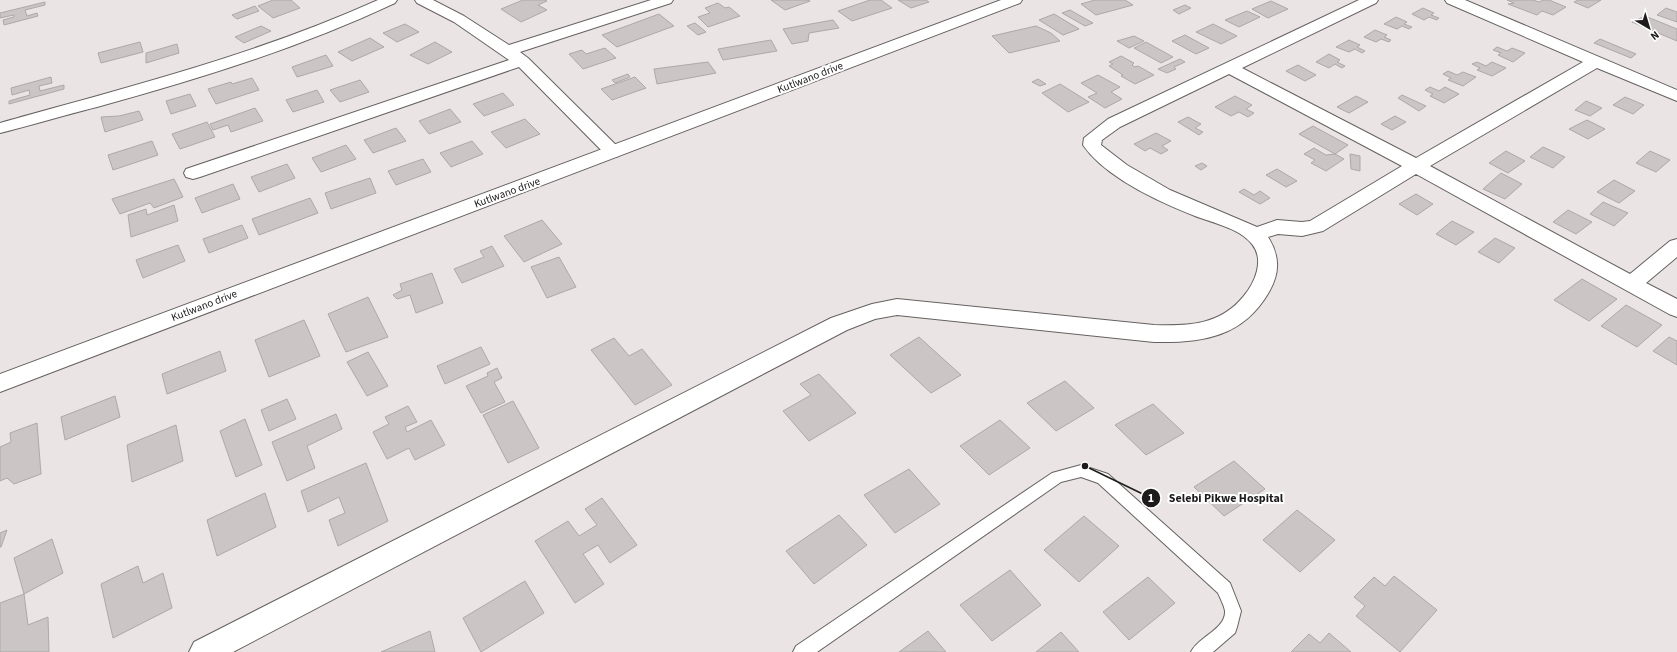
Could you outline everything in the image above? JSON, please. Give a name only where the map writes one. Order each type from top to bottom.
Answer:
[{"type":"street","points":[[0,128],[269,50],[327,28],[390,0]]},
{"type":"street","points":[[422,0],[459,19],[522,61],[613,152]]},
{"type":"street","points":[[508,51],[666,0]]},
{"type":"street","name":"Kutlwano drive","points":[[0,383],[1015,0]]},
{"type":"street","points":[[204,652],[832,328],[872,312],[897,307],[1117,330],[1175,333],[1196,333],[1218,327],[1243,311],[1257,296],[1268,274],[1268,260],[1263,245],[1255,235],[1170,199],[1147,186],[1098,154],[1092,145],[1093,138],[1114,123],[1372,0]]},
{"type":"street","points":[[1452,0],[1595,62],[1674,91]]},
{"type":"street","points":[[193,173],[522,61]]},
{"type":"street","points":[[1255,235],[1277,227],[1302,229],[1316,226],[1595,62]]},
{"type":"street","points":[[1230,68],[1416,166],[1677,309]]},
{"type":"street","points":[[1631,284],[1677,246]]},
{"type":"lane","points":[[802,652],[1057,477],[1081,471],[1103,478],[1224,588],[1233,611],[1229,627],[1200,652]]},
{"type":"building","points":[[273,0],[291,0],[300,8],[273,18],[258,6]]},
{"type":"building","points":[[523,0],[545,0],[547,1],[538,5],[547,10],[521,22],[501,9]]},
{"type":"building","points":[[771,0],[808,0],[810,1],[785,10]]},
{"type":"building","points":[[870,0],[881,0],[892,8],[852,21],[838,11]]},
{"type":"building","points":[[898,0],[926,0],[929,2],[911,8]]},
{"type":"building","points":[[1095,0],[1125,0],[1133,5],[1096,15],[1081,4]]},
{"type":"building","points":[[1507,0],[1533,0],[1539,2],[1549,0],[1566,7],[1553,15],[1542,11],[1537,15],[1508,4],[1514,3]]},
{"type":"building","points":[[1578,0],[1601,0],[1588,8],[1574,2]]},
{"type":"building","points":[[1271,1],[1288,9],[1268,18],[1252,9]]},
{"type":"building","points":[[45,2],[45,5],[25,10],[27,16],[37,13],[38,16],[4,25],[3,20],[14,17],[14,15],[0,18],[0,13]]},
{"type":"building","points":[[718,3],[725,8],[729,7],[740,16],[708,27],[698,17],[710,13],[705,8]]},
{"type":"building","points":[[1185,5],[1191,8],[1179,14],[1173,10]]},
{"type":"building","points":[[255,6],[259,11],[237,19],[232,15]]},
{"type":"building","points":[[1423,8],[1434,13],[1431,15],[1439,18],[1437,20],[1429,17],[1424,20],[1412,14]]},
{"type":"building","points":[[1666,8],[1677,12],[1677,22],[1657,15]]},
{"type":"building","points":[[1070,10],[1093,23],[1085,26],[1062,13]]},
{"type":"building","points":[[1247,11],[1260,17],[1239,27],[1225,20]]},
{"type":"building","points":[[659,14],[674,26],[617,47],[602,35]]},
{"type":"building","points":[[1054,14],[1079,29],[1063,35],[1039,20]]},
{"type":"building","points":[[1645,16],[1677,29],[1677,41],[1632,22]]},
{"type":"building","points":[[1396,17],[1407,22],[1404,24],[1412,27],[1409,29],[1402,26],[1397,29],[1384,24]]},
{"type":"building","points":[[833,20],[839,28],[809,33],[808,41],[792,44],[783,29]]},
{"type":"building","points":[[695,23],[706,32],[698,35],[687,26]]},
{"type":"building","points":[[405,24],[419,32],[397,42],[383,33]]},
{"type":"building","points":[[1213,24],[1237,36],[1221,44],[1196,32]]},
{"type":"building","points":[[261,26],[271,31],[244,43],[235,37]]},
{"type":"building","points":[[1036,26],[1051,33],[1060,41],[1009,53],[992,36]]},
{"type":"building","points":[[1375,30],[1387,35],[1384,37],[1391,40],[1389,42],[1381,39],[1376,42],[1364,37]]},
{"type":"building","points":[[1185,35],[1209,48],[1196,54],[1172,41]]},
{"type":"building","points":[[1134,36],[1144,41],[1129,48],[1117,41]]},
{"type":"building","points":[[370,38],[384,47],[352,61],[338,52]]},
{"type":"building","points":[[1600,39],[1636,54],[1631,58],[1594,43]]},
{"type":"building","points":[[771,40],[777,51],[723,60],[718,49]]},
{"type":"building","points":[[1349,40],[1360,45],[1357,47],[1365,51],[1362,53],[1355,49],[1349,52],[1336,47]]},
{"type":"building","points":[[140,42],[143,52],[101,63],[98,53]]},
{"type":"building","points":[[435,42],[452,52],[428,64],[410,55]]},
{"type":"building","points":[[1146,42],[1173,57],[1161,63],[1134,48]]},
{"type":"building","points":[[177,44],[179,53],[146,63],[146,53]]},
{"type":"building","points":[[1497,47],[1507,51],[1512,48],[1525,53],[1513,62],[1498,55],[1501,53],[1493,50]]},
{"type":"building","points":[[605,48],[616,58],[583,69],[569,54],[582,50],[586,54]]},
{"type":"building","points":[[1329,54],[1340,60],[1337,62],[1345,66],[1342,68],[1335,64],[1329,68],[1316,62]]},
{"type":"building","points":[[326,55],[333,66],[297,77],[292,67]]},
{"type":"building","points":[[1121,56],[1134,63],[1132,65],[1135,67],[1138,66],[1154,75],[1135,84],[1121,76],[1123,75],[1109,66],[1113,64],[1109,62]]},
{"type":"building","points":[[1180,59],[1185,62],[1174,67],[1176,69],[1167,73],[1158,69]]},
{"type":"building","points":[[708,62],[716,73],[657,84],[654,69]]},
{"type":"building","points":[[1477,62],[1486,66],[1492,62],[1506,68],[1492,76],[1477,70],[1480,68],[1472,64]]},
{"type":"building","points":[[1298,65],[1316,75],[1305,81],[1286,71]]},
{"type":"building","points":[[1448,71],[1457,75],[1463,72],[1476,77],[1463,86],[1448,80],[1451,78],[1443,74]]},
{"type":"building","points":[[628,74],[630,77],[615,83],[612,80]]},
{"type":"building","points":[[1098,75],[1120,87],[1111,92],[1122,99],[1105,108],[1088,97],[1097,93],[1081,83]]},
{"type":"building","points":[[51,77],[52,83],[39,86],[40,91],[64,85],[64,89],[9,104],[9,101],[30,95],[29,90],[12,95],[11,88]]},
{"type":"building","points":[[635,77],[646,88],[612,100],[601,89]]},
{"type":"building","points":[[252,78],[259,90],[216,104],[208,89],[231,82],[232,84]]},
{"type":"building","points":[[1038,79],[1046,84],[1040,86],[1032,82]]},
{"type":"building","points":[[360,80],[369,92],[340,102],[330,90]]},
{"type":"building","points":[[1060,84],[1089,102],[1068,112],[1042,93]]},
{"type":"building","points":[[1430,87],[1439,91],[1445,87],[1459,94],[1444,103],[1430,96],[1433,94],[1425,90]]},
{"type":"building","points":[[317,90],[324,102],[293,112],[286,100]]},
{"type":"building","points":[[503,93],[514,105],[484,116],[473,104]]},
{"type":"building","points":[[190,94],[196,106],[171,114],[166,101]]},
{"type":"building","points":[[1402,95],[1426,106],[1419,111],[1398,98]]},
{"type":"building","points":[[1235,96],[1252,105],[1246,109],[1254,113],[1248,117],[1239,112],[1231,116],[1215,107]]},
{"type":"building","points":[[1356,96],[1368,102],[1349,113],[1337,107]]},
{"type":"building","points":[[1625,97],[1644,105],[1633,114],[1613,105]]},
{"type":"building","points":[[1586,101],[1602,108],[1590,116],[1575,110]]},
{"type":"building","points":[[255,108],[263,121],[231,132],[228,125],[213,130],[210,124]]},
{"type":"building","points":[[450,109],[461,122],[429,134],[419,121]]},
{"type":"building","points":[[139,111],[143,120],[105,132],[101,117],[119,116]]},
{"type":"building","points":[[1395,116],[1406,122],[1392,130],[1381,124]]},
{"type":"building","points":[[1188,117],[1201,124],[1195,128],[1203,132],[1199,135],[1178,122]]},
{"type":"building","points":[[525,119],[540,134],[506,148],[491,132]]},
{"type":"building","points":[[1587,120],[1605,129],[1588,139],[1569,129]]},
{"type":"building","points":[[207,122],[215,137],[180,149],[172,134]]},
{"type":"building","points":[[1313,126],[1348,145],[1335,154],[1299,134]]},
{"type":"building","points":[[396,128],[406,141],[373,153],[364,140]]},
{"type":"building","points":[[1156,133],[1171,141],[1162,146],[1168,150],[1161,154],[1150,148],[1145,151],[1134,144]]},
{"type":"building","points":[[152,141],[158,155],[113,170],[108,155]]},
{"type":"building","points":[[472,141],[483,154],[451,167],[440,153]]},
{"type":"building","points":[[346,145],[356,159],[321,172],[312,158]]},
{"type":"building","points":[[1543,147],[1565,157],[1553,168],[1530,157]]},
{"type":"building","points":[[1314,148],[1326,155],[1335,154],[1344,159],[1326,171],[1311,163],[1315,160],[1304,154]]},
{"type":"building","points":[[1506,151],[1525,161],[1508,173],[1489,163]]},
{"type":"building","points":[[1650,151],[1670,160],[1656,172],[1636,163]]},
{"type":"building","points":[[1350,154],[1360,156],[1360,171],[1351,169]]},
{"type":"building","points":[[423,159],[431,172],[396,185],[388,171]]},
{"type":"building","points":[[1202,163],[1207,166],[1201,170],[1195,166]]},
{"type":"building","points":[[287,164],[295,178],[259,192],[251,177]]},
{"type":"building","points":[[1277,169],[1297,181],[1286,187],[1266,175]]},
{"type":"building","points":[[1501,173],[1522,184],[1505,199],[1483,189]]},
{"type":"building","points":[[370,178],[376,193],[331,209],[325,193]]},
{"type":"building","points":[[174,179],[183,197],[154,208],[150,203],[120,214],[112,199]]},
{"type":"building","points":[[1614,180],[1635,191],[1619,203],[1597,192]]},
{"type":"building","points":[[233,184],[240,199],[202,213],[195,198]]},
{"type":"building","points":[[1244,189],[1254,195],[1260,191],[1270,198],[1260,204],[1239,192]]},
{"type":"building","points":[[1416,194],[1433,204],[1417,215],[1399,204]]},
{"type":"building","points":[[310,198],[318,213],[259,235],[252,219]]},
{"type":"building","points":[[1603,202],[1628,213],[1614,226],[1590,214]]},
{"type":"building","points":[[174,205],[178,221],[131,237],[128,215],[146,209],[147,215]]},
{"type":"building","points":[[1568,210],[1592,222],[1576,234],[1553,222]]},
{"type":"building","points":[[542,220],[562,244],[524,262],[504,236]]},
{"type":"building","points":[[1452,221],[1474,232],[1456,245],[1436,234]]},
{"type":"building","points":[[242,225],[248,238],[209,253],[203,239]]},
{"type":"building","points":[[1495,238],[1515,248],[1499,263],[1478,252]]},
{"type":"building","points":[[178,245],[185,261],[143,278],[136,260]]},
{"type":"building","points":[[492,246],[504,266],[462,283],[454,269],[484,257],[480,251]]},
{"type":"building","points":[[559,257],[576,287],[547,298],[531,267]]},
{"type":"building","points":[[432,273],[443,303],[416,313],[410,295],[397,299],[393,295],[402,290],[400,284]]},
{"type":"building","points":[[1582,279],[1617,299],[1589,321],[1554,300]]},
{"type":"building","points":[[368,297],[388,337],[346,352],[328,314]]},
{"type":"building","points":[[1626,305],[1662,325],[1637,347],[1601,326]]},
{"type":"building","points":[[304,320],[320,356],[269,377],[255,340]]},
{"type":"building","points":[[919,337],[961,375],[931,393],[890,355]]},
{"type":"building","points":[[1669,337],[1677,341],[1677,365],[1653,351]]},
{"type":"building","points":[[614,338],[629,356],[642,349],[672,385],[635,405],[591,350]]},
{"type":"building","points":[[481,347],[490,364],[445,384],[437,366]]},
{"type":"building","points":[[220,351],[226,371],[167,394],[162,374]]},
{"type":"building","points":[[368,352],[388,386],[367,396],[347,362]]},
{"type":"building","points":[[497,368],[502,378],[494,382],[505,402],[481,413],[466,386],[488,376],[487,373]]},
{"type":"building","points":[[819,374],[856,413],[809,441],[783,411],[811,395],[800,384]]},
{"type":"building","points":[[1065,381],[1094,408],[1056,431],[1027,403]]},
{"type":"building","points":[[115,396],[120,417],[65,440],[61,417]]},
{"type":"building","points":[[287,399],[296,419],[269,431],[261,410]]},
{"type":"building","points":[[513,401],[539,448],[508,463],[483,415]]},
{"type":"building","points":[[1153,404],[1184,433],[1146,455],[1115,425]]},
{"type":"building","points":[[408,406],[417,422],[405,427],[407,432],[431,420],[445,445],[415,460],[409,448],[387,459],[373,432],[389,424],[385,417]]},
{"type":"building","points":[[336,414],[342,429],[307,446],[315,468],[287,481],[272,442]]},
{"type":"building","points":[[245,419],[262,465],[236,477],[220,431]]},
{"type":"building","points":[[1000,420],[1030,448],[989,475],[960,446]]},
{"type":"building","points":[[37,423],[41,474],[14,484],[7,478],[0,481],[0,447],[11,442],[10,433]]},
{"type":"building","points":[[176,425],[183,461],[132,482],[127,445]]},
{"type":"building","points":[[1234,461],[1265,489],[1224,516],[1194,487]]},
{"type":"building","points":[[366,463],[388,521],[338,546],[329,520],[345,513],[339,497],[308,512],[301,491]]},
{"type":"building","points":[[909,469],[940,504],[895,533],[864,495]]},
{"type":"building","points":[[265,493],[276,527],[217,556],[207,520]]},
{"type":"building","points":[[602,498],[637,545],[610,563],[598,545],[583,554],[604,584],[575,603],[535,541],[568,521],[579,536],[597,525],[585,509]]},
{"type":"building","points":[[1297,510],[1335,540],[1300,572],[1263,540]]},
{"type":"building","points":[[839,515],[867,545],[814,584],[786,551]]},
{"type":"building","points":[[1084,516],[1119,546],[1079,582],[1044,550]]},
{"type":"building","points":[[7,530],[1,547],[0,547],[0,533]]},
{"type":"building","points":[[52,539],[63,573],[24,594],[14,558]]},
{"type":"building","points":[[138,566],[143,583],[163,573],[172,608],[113,638],[101,584]]},
{"type":"building","points":[[1010,570],[1041,605],[992,641],[960,605]]},
{"type":"building","points":[[1394,576],[1437,610],[1400,652],[1356,616],[1365,606],[1354,597],[1374,577],[1385,586]]},
{"type":"building","points":[[1148,577],[1175,603],[1129,640],[1103,612]]},
{"type":"building","points":[[525,581],[544,613],[481,652],[463,618]]},
{"type":"building","points":[[24,594],[28,625],[48,617],[49,652],[0,652],[0,603]]},
{"type":"building","points":[[430,631],[435,652],[381,652]]},
{"type":"building","points":[[928,631],[946,652],[899,652]]},
{"type":"building","points":[[1061,632],[1079,652],[1036,652]]},
{"type":"building","points":[[1329,633],[1351,652],[1291,652],[1309,634],[1320,643]]},
{"type":"place","name":"Selebi Pikwe Hospital","points":[[1085,466]]}]
